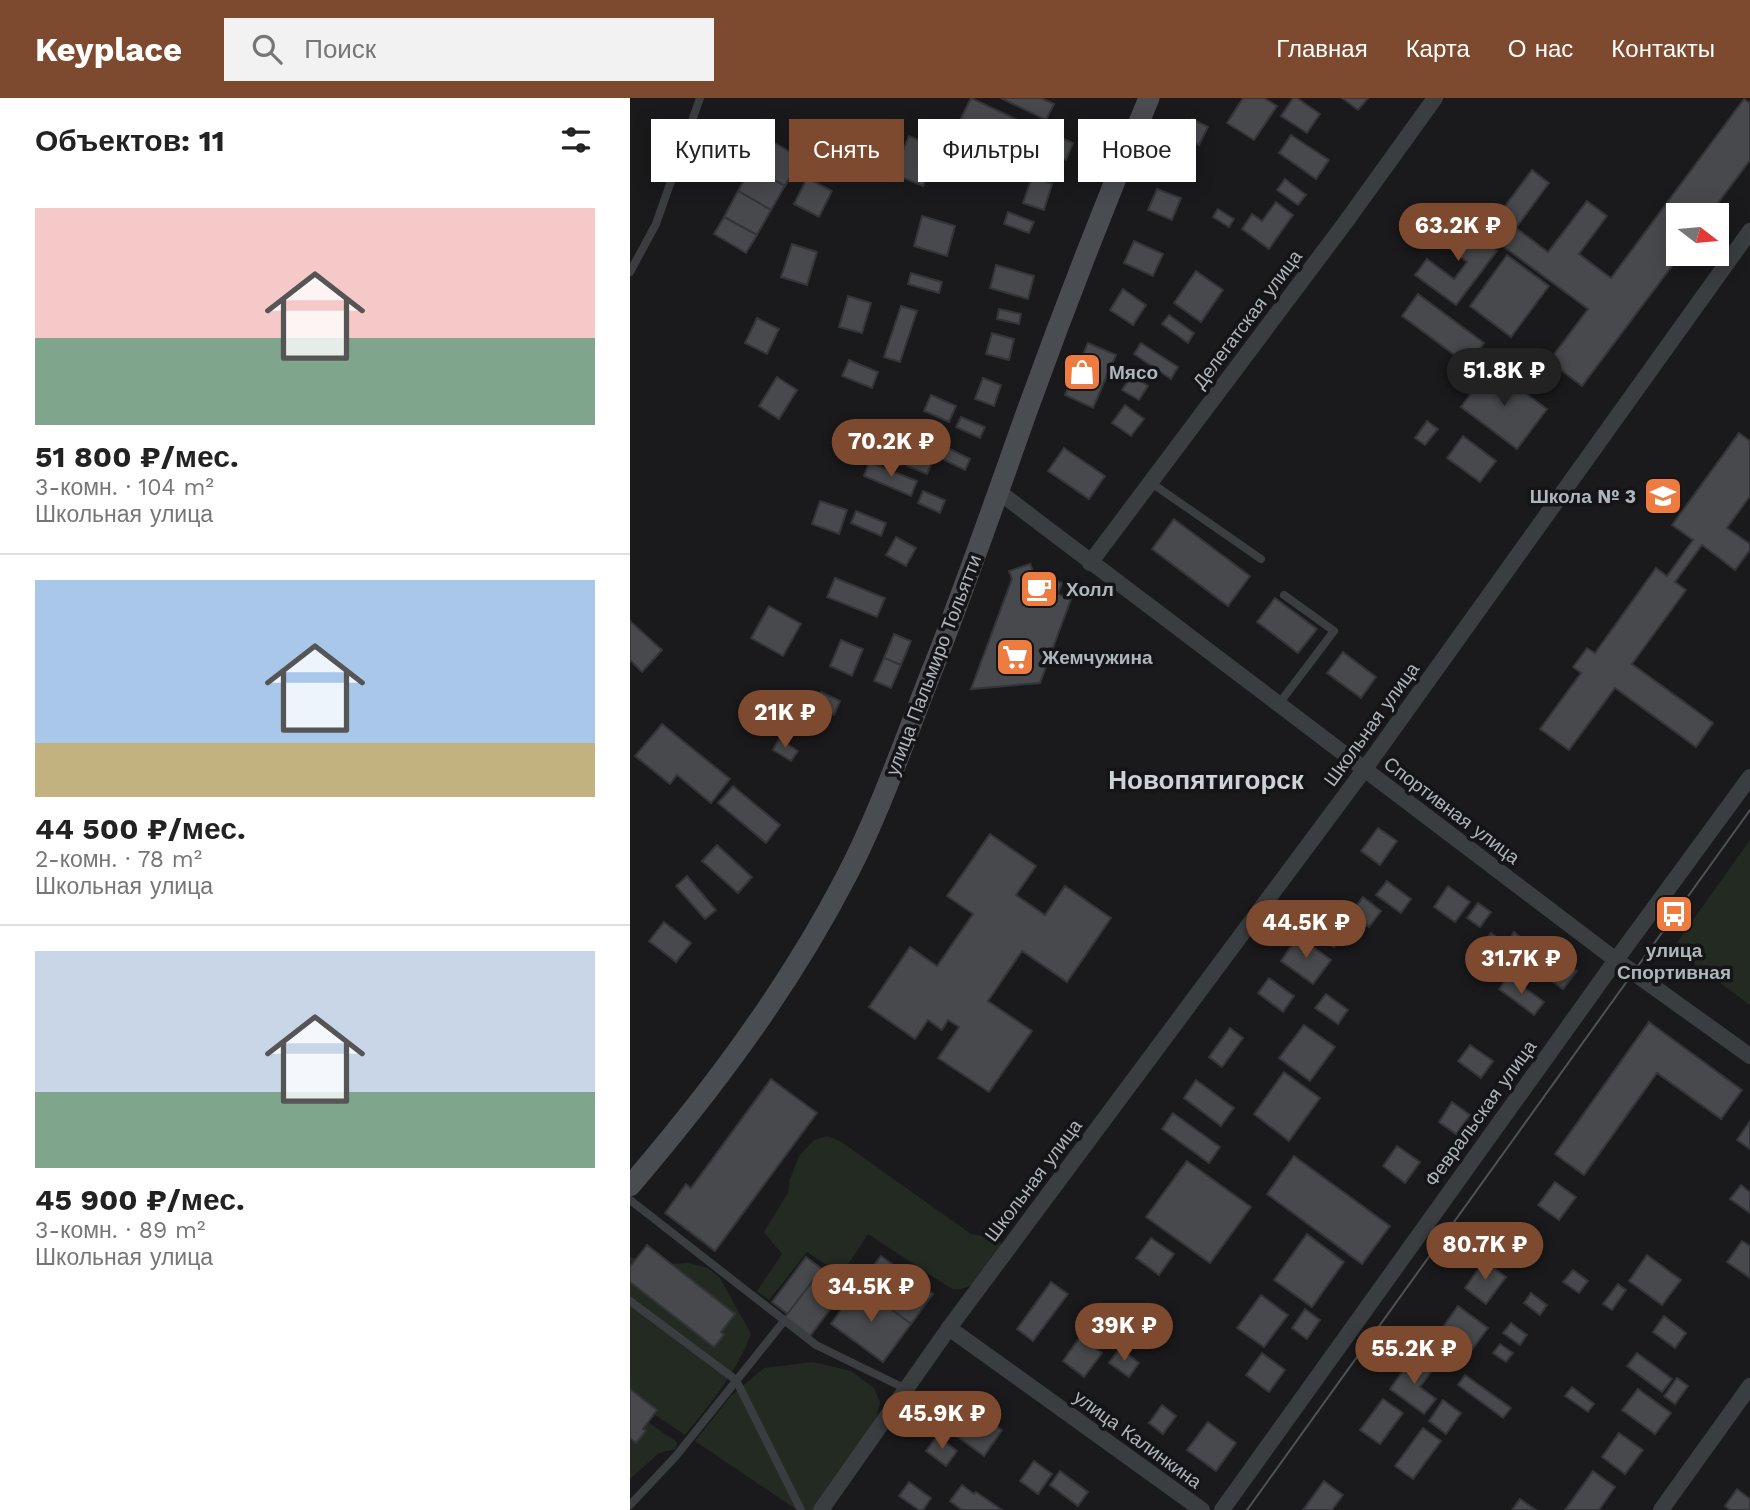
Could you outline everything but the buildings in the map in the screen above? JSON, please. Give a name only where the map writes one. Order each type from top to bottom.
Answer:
[{"type":"street","name":"улица Пальмиро Тольятти","points":[[630,1186],[739,1050],[779,993],[848,874],[961,597],[1060,324],[1149,98]]},
{"type":"street","name":"Делегатская улица","points":[[1090,563],[1345,223],[1435,98]]},
{"type":"street","name":"Школьная улица","points":[[821,1510],[948,1328],[1364,770],[1750,230]]},
{"type":"street","name":"Спортивная улица","points":[[999,492],[1616,960],[1750,1056]]},
{"type":"street","name":"Февральская улица","points":[[1222,1510],[1750,777]]},
{"type":"street","name":"улица Калинкина","points":[[948,1328],[1202,1510]]},
{"type":"street","points":[[1661,1510],[1750,1386]]},
{"type":"lane","points":[[630,272],[656,224],[700,98]]},
{"type":"lane","points":[[1150,482],[1261,559]]},
{"type":"lane","points":[[1278,705],[1334,631],[1284,594]]},
{"type":"lane","points":[[630,1200],[816,1345],[906,1390]]},
{"type":"lane","points":[[630,1301],[736,1380],[801,1510]]},
{"type":"lane","points":[[630,1505],[676,1456],[784,1321]]},
{"type":"shaded area","points":[[1750,840],[1750,1005],[1673,948]]},
{"type":"shaded area","points":[[827,1136],[840,1141],[971,1234],[998,1239],[1002,1246],[981,1276],[968,1287],[952,1289],[868,1234],[841,1275],[807,1252],[769,1300],[757,1291],[782,1254],[764,1232],[788,1193],[799,1156],[814,1140]]},
{"type":"shaded area","points":[[630,1257],[656,1265],[688,1263],[708,1268],[720,1278],[751,1334],[730,1375],[685,1435],[630,1398]]},
{"type":"shaded area","points":[[813,1362],[851,1371],[874,1388],[880,1402],[877,1417],[828,1497],[813,1510],[797,1510],[695,1441],[731,1396],[764,1368]]},
{"type":"shaded area","points":[[630,1410],[677,1442],[676,1449],[659,1453],[630,1479]]},
{"type":"tram line","points":[[1247,1510],[1750,810]]},
{"type":"place","name":"Мясо","points":[[1082,372]]},
{"type":"place","name":"Школа № 3","points":[[1663,496]]},
{"type":"place","name":"Холл","points":[[1039,589]]},
{"type":"place","name":"Жемчужина","points":[[1015,657]]},
{"type":"place","name":"улица Спортивная","points":[[1674,914]]},
{"type":"district","name":"Новопятигорск","points":[[1206,780]]}]
